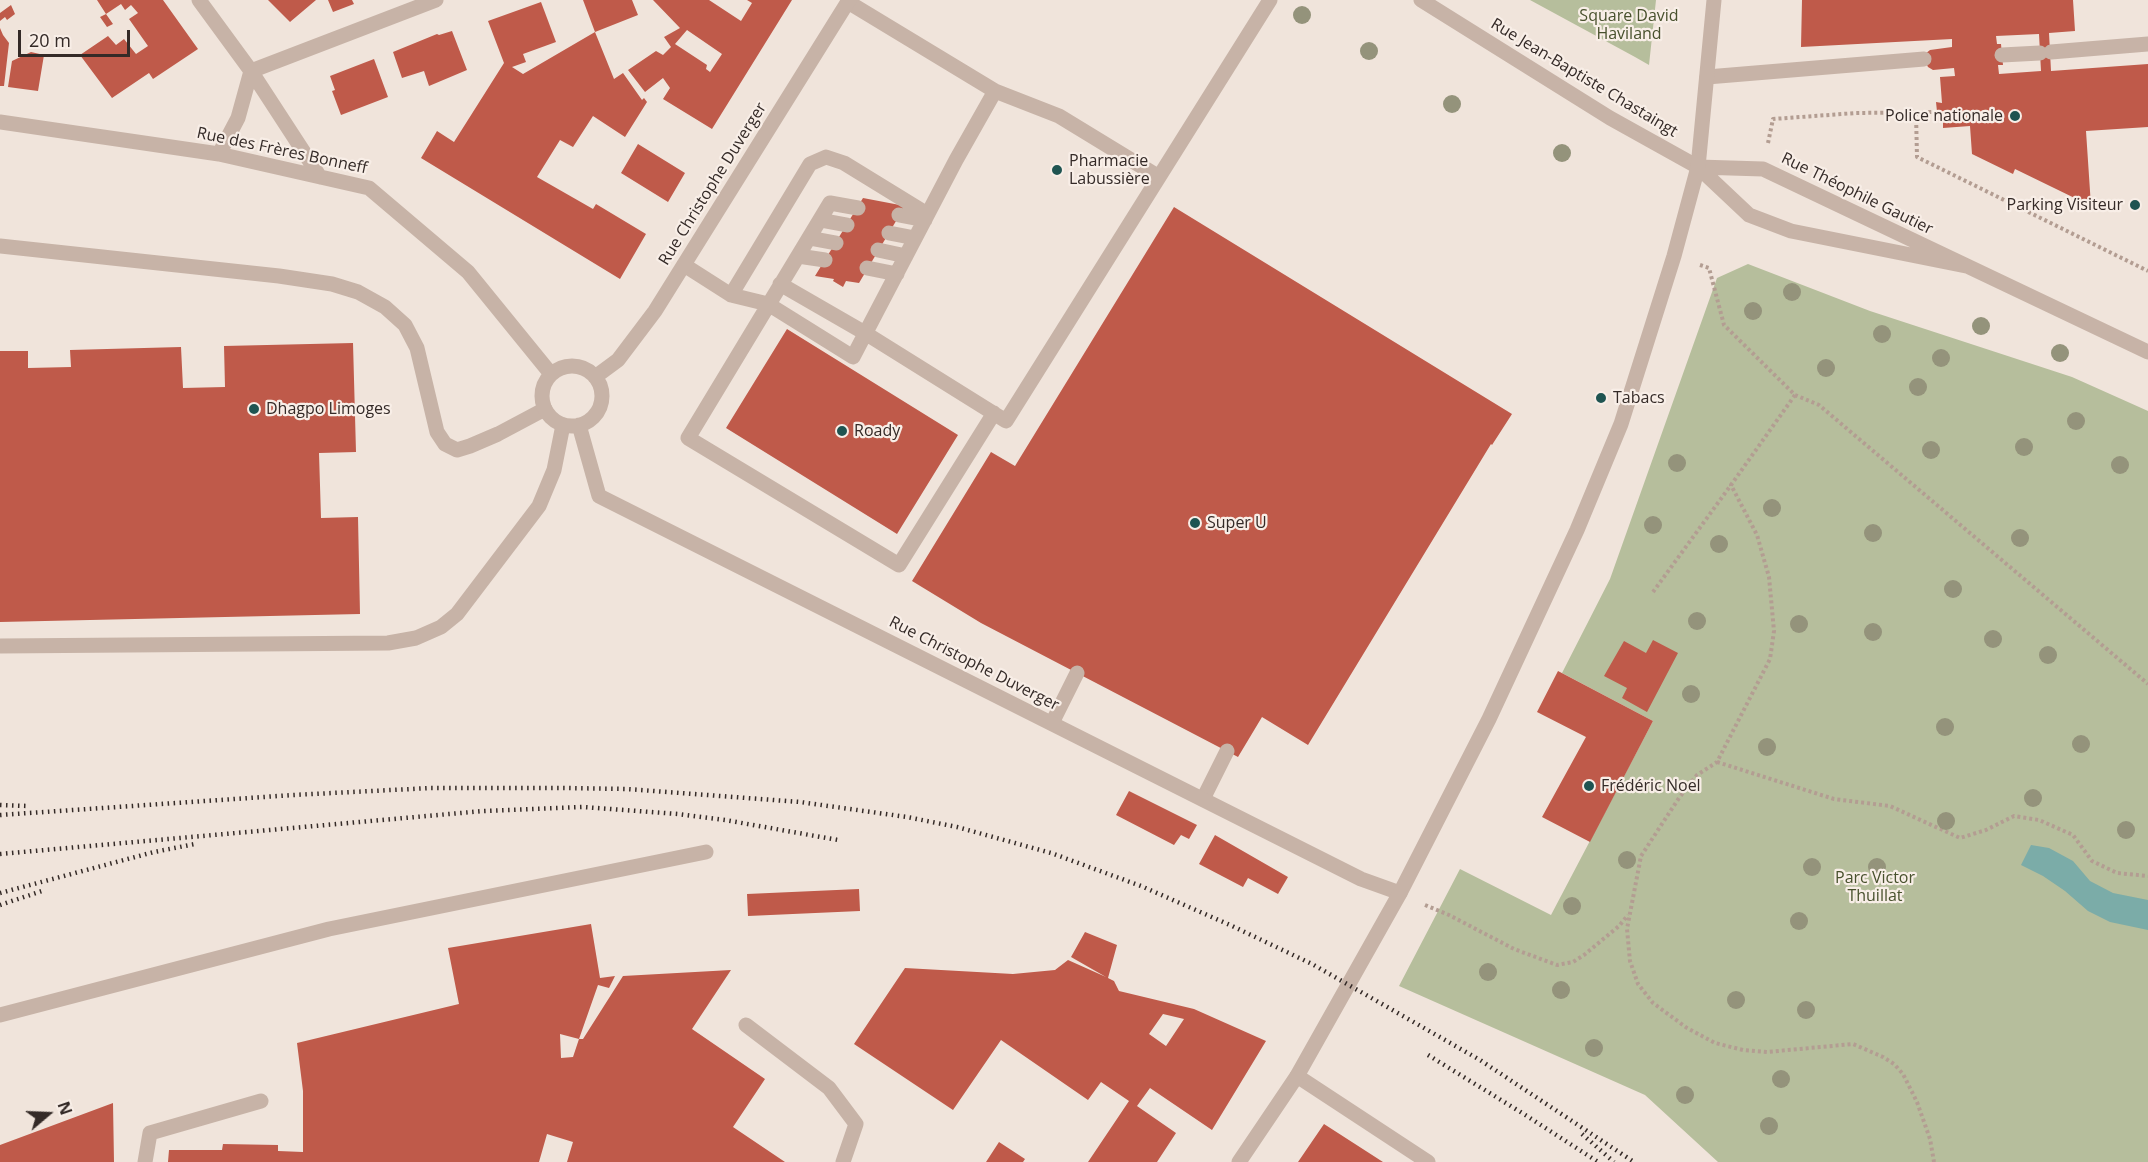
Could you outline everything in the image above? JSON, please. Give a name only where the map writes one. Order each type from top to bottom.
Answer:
[{"type":"street","points":[[199,0],[251,71],[320,177]]},
{"type":"street","points":[[251,71],[436,0]]},
{"type":"street","points":[[780,284],[866,333],[1006,421],[1270,0]]},
{"type":"street","name":"Rue Jean-Baptiste Chastaingt","points":[[1421,0],[1610,118],[1698,167]]},
{"type":"street","points":[[1239,1162],[1297,1076],[1400,893],[1489,719],[1577,531],[1621,424],[1674,256],[1698,167],[1714,0]]},
{"type":"street","points":[[849,1],[904,38],[995,91],[1059,116],[1159,177]]},
{"type":"street","name":"Rue Christophe Duverger","points":[[595,377],[618,360],[656,310],[849,1]]},
{"type":"street","points":[[2002,55],[2148,45]]},
{"type":"street","points":[[1707,77],[1924,59]]},
{"type":"street","points":[[219,154],[238,118],[251,71]]},
{"type":"street","points":[[684,265],[731,295],[768,304],[853,357],[995,91]]},
{"type":"street","name":"Rue des Frères Bonneff","points":[[0,122],[219,154],[369,188],[468,272],[551,374]]},
{"type":"street","points":[[731,295],[810,164],[826,157],[844,163],[926,217]]},
{"type":"street","name":"Rue Théophile Gautier","points":[[1698,167],[1763,169],[2148,352]]},
{"type":"street","name":"Rue Théophile Gautier","points":[[1698,167],[1749,215],[1791,231],[1966,266]]},
{"type":"street","points":[[858,208],[830,203],[688,438],[899,565],[994,413]]},
{"type":"street","points":[[899,215],[926,217]]},
{"type":"street","points":[[820,220],[847,225]]},
{"type":"street","points":[[889,233],[915,238]]},
{"type":"street","points":[[809,238],[836,243]]},
{"type":"street","points":[[0,246],[279,276],[332,284],[358,292],[385,307],[405,325],[417,348],[437,432],[445,444],[457,450],[498,434],[545,409]]},
{"type":"street","points":[[879,250],[906,256]]},
{"type":"street","points":[[798,256],[825,260]]},
{"type":"street","points":[[867,268],[897,274]]},
{"type":"street","points":[[573,366],[585,369],[595,377],[601,387],[602,399],[598,411],[590,420],[571,425],[553,419],[545,409],[542,397],[544,385],[551,374],[561,368],[573,366]]},
{"type":"street","points":[[0,646],[388,643],[416,638],[441,627],[457,614],[539,506],[571,425]]},
{"type":"street","name":"Rue Christophe Duverger","points":[[571,425],[599,496],[1361,879],[1400,893]]},
{"type":"street","points":[[1052,723],[1077,673]]},
{"type":"street","points":[[1203,799],[1227,751]]},
{"type":"street","points":[[0,1015],[329,929],[706,852]]},
{"type":"street","points":[[746,1025],[829,1088],[856,1124],[843,1162]]},
{"type":"street","points":[[1297,1076],[1428,1162]]},
{"type":"street","points":[[146,1162],[150,1133],[261,1101]]},
{"type":"path","points":[[1763,169],[1773,119],[1856,113],[1937,112]]},
{"type":"path","points":[[1916,113],[1917,157],[2148,271]]},
{"type":"path","points":[[1674,256],[1709,268],[1724,324],[1795,395],[1820,405],[2148,684]]},
{"type":"path","points":[[1653,592],[1795,395]]},
{"type":"path","points":[[1731,485],[1757,535],[1769,577],[1774,631],[1770,659],[1717,762],[1697,775],[1641,856],[1629,914],[1628,944],[1633,973],[1653,1003],[1687,1028],[1728,1047],[1767,1052],[1853,1044],[1883,1057],[1894,1064],[1910,1085],[1930,1139],[1934,1162]]},
{"type":"path","points":[[1717,762],[1834,800],[1890,806],[1960,838],[1986,830],[2014,816],[2039,820],[2073,835],[2092,861],[2117,873],[2148,876]]},
{"type":"path","points":[[1400,893],[1449,915],[1514,950],[1557,965],[1573,962],[1584,955],[1619,926],[1629,914]]},
{"type":"green space","name":"Square David Haviland","points":[[1530,0],[1656,0],[1649,65],[1635,57]]},
{"type":"green space","name":"Parc Victor Thuillat","points":[[1748,264],[1870,311],[2072,377],[2148,411],[2148,1162],[1718,1162],[1645,1095],[1399,986],[1460,869],[1551,915],[1653,721],[1562,673],[1610,579],[1717,278]]},
{"type":"water","points":[[2031,845],[2049,848],[2073,861],[2090,881],[2113,893],[2148,900],[2148,930],[2110,922],[2088,911],[2065,891],[2021,865]]},
{"type":"building","points":[[97,0],[163,0],[198,49],[153,79],[149,73],[112,98],[80,55],[108,36],[116,45],[124,39],[136,54],[148,46],[129,19],[138,13],[131,5],[125,10],[121,4],[106,14]]},
{"type":"building","points":[[268,0],[316,0],[290,22]]},
{"type":"building","points":[[328,0],[352,0],[354,4],[333,12]]},
{"type":"building","points":[[583,0],[632,0],[638,15],[595,32]]},
{"type":"building","points":[[653,0],[709,0],[741,21],[752,3],[747,0],[792,0],[712,129],[663,99],[670,88],[663,78],[645,92],[628,70],[656,51],[663,55],[671,47],[664,37],[680,28]],"holes":[[[687,30],[722,54],[710,72],[706,69],[707,65],[675,44]]]},
{"type":"building","points":[[1802,0],[2073,0],[2075,31],[2049,33],[2051,71],[2148,64],[2148,127],[2086,131],[2091,206],[2015,169],[2013,174],[1972,154],[1970,126],[1943,128],[1943,121],[1938,121],[1936,102],[1942,103],[1940,77],[1955,76],[1954,68],[1933,70],[1928,67],[1924,59],[1925,54],[1930,50],[1952,47],[1952,39],[1801,47]],"holes":[[[2039,34],[2041,71],[1999,74],[1998,65],[2003,65],[2001,44],[1997,44],[1996,36]]]},
{"type":"building","points":[[541,2],[556,42],[523,54],[526,62],[512,67],[523,74],[595,32],[614,79],[623,73],[642,100],[644,98],[647,102],[625,137],[593,116],[573,147],[560,140],[537,177],[593,209],[596,204],[646,234],[620,279],[421,158],[437,131],[454,142],[504,63],[488,21]]},
{"type":"building","points":[[11,5],[15,14],[7,20],[5,17],[0,21],[0,13]]},
{"type":"building","points":[[106,14],[113,24],[107,27],[100,17]]},
{"type":"building","points":[[0,28],[9,43],[4,86],[0,86]]},
{"type":"building","points":[[452,31],[467,70],[429,86],[424,71],[402,78],[393,52],[437,34]]},
{"type":"building","points":[[31,52],[44,55],[38,91],[8,87],[12,61]]},
{"type":"building","points":[[374,59],[388,97],[341,115],[332,91],[335,90],[330,76]]},
{"type":"building","points":[[638,144],[685,173],[668,202],[621,173]]},
{"type":"building","points":[[863,198],[905,206],[859,283],[846,281],[843,287],[833,281],[834,279],[815,276]]},
{"type":"building","name":"Super U","points":[[1174,207],[1512,414],[1491,444],[1308,745],[1262,717],[1238,757],[981,623],[912,581],[991,452],[1015,466]]},
{"type":"building","name":"Roady","points":[[787,329],[958,435],[897,534],[726,428]]},
{"type":"building","points":[[353,343],[356,452],[319,453],[321,518],[358,517],[360,614],[0,622],[0,351],[28,351],[28,368],[71,367],[70,350],[181,347],[183,388],[225,387],[224,346]]},
{"type":"building","points":[[1653,640],[1678,653],[1647,712],[1622,698],[1627,688],[1604,676],[1624,641],[1646,653]]},
{"type":"building","name":"Frédéric Noel","points":[[1558,671],[1653,721],[1590,842],[1542,817],[1586,737],[1537,712]]},
{"type":"building","points":[[1129,791],[1197,825],[1189,839],[1181,835],[1174,845],[1116,815]]},
{"type":"building","points":[[1215,835],[1288,877],[1278,894],[1248,878],[1243,887],[1199,864]]},
{"type":"building","points":[[859,889],[860,911],[748,916],[747,894]]},
{"type":"building","points":[[591,924],[600,978],[615,976],[609,988],[598,985],[579,1039],[583,1039],[623,976],[731,970],[692,1029],[765,1079],[733,1127],[785,1162],[567,1162],[573,1142],[547,1134],[539,1162],[168,1162],[169,1150],[222,1150],[223,1144],[278,1145],[278,1151],[303,1152],[303,1091],[297,1043],[459,1004],[448,948]],"holes":[[[560,1034],[579,1039],[573,1057],[561,1058]]]},
{"type":"building","points":[[1085,932],[1117,945],[1108,978],[1114,981],[1119,991],[1194,1009],[1266,1041],[1212,1130],[1150,1088],[1137,1106],[1176,1133],[1157,1162],[1088,1162],[1129,1101],[1101,1082],[1088,1100],[1001,1040],[953,1110],[854,1044],[905,968],[1013,974],[1055,970],[1068,960],[1106,977],[1071,957]],"holes":[[[1163,1014],[1184,1019],[1166,1046],[1149,1034]]]},
{"type":"building","points":[[113,1103],[114,1162],[0,1162],[0,1145]]},
{"type":"building","points":[[1324,1124],[1383,1162],[1298,1162]]},
{"type":"building","points":[[999,1142],[1025,1159],[1023,1162],[986,1162]]},
{"type":"railway","points":[[0,815],[431,788],[564,788],[627,789],[800,802],[907,817],[957,827],[1051,853],[1141,886],[1312,964],[1480,1060],[1634,1162]]},
{"type":"railway","points":[[0,805],[28,806]]},
{"type":"railway","points":[[0,854],[483,811],[583,807],[725,820],[838,840]]},
{"type":"railway","points":[[0,893],[154,852],[195,844]]},
{"type":"railway","points":[[0,905],[45,890]]},
{"type":"railway","points":[[1428,1055],[1598,1162]]},
{"type":"railway","points":[[1582,1134],[1614,1162]]},
{"type":"place","name":"Police nationale","points":[[2015,116]]},
{"type":"place","name":"Pharmacie Labussière","points":[[1057,170]]},
{"type":"place","name":"Parking Visiteur","points":[[2135,205]]},
{"type":"place","name":"Tabacs","points":[[1601,398]]},
{"type":"place","name":"Dhagpo Limoges","points":[[254,409]]},
{"type":"place","name":"Roady","points":[[842,431]]},
{"type":"place","name":"Super U","points":[[1195,523]]},
{"type":"place","name":"Frédéric Noel","points":[[1589,786]]}]
